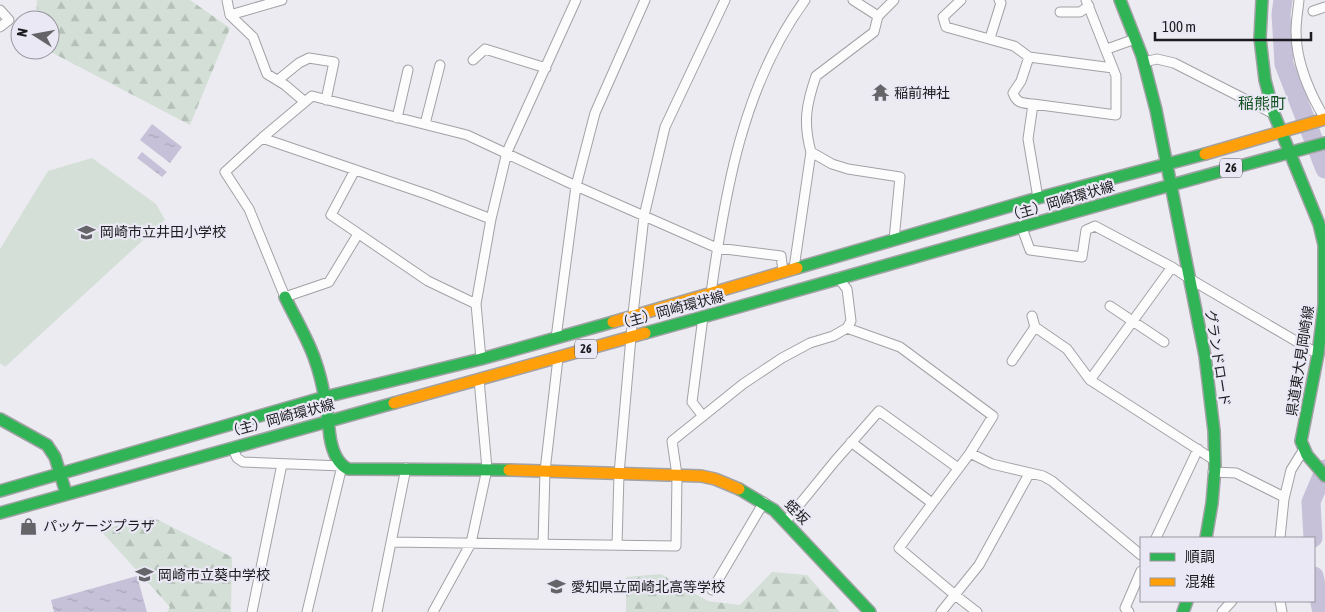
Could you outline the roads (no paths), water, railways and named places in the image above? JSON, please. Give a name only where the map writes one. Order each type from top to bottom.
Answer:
[{"type":"main road","points":[[1120,0],[1144,62],[1169,164],[1172,184]]},
{"type":"main road","name":"県道東大見岡崎線","points":[[1262,0],[1260,41],[1264,76],[1274,114],[1319,224],[1324,245],[1324,305],[1318,354],[1302,441],[1304,449]]},
{"type":"main road","name":"26","points":[[1282,130],[1325,119]]},
{"type":"main road","name":"（主）岡崎環状線","points":[[0,491],[325,397],[481,359],[556,338],[633,314],[1038,198],[1169,164],[1282,130]]},
{"type":"main road","name":"26","points":[[1290,152],[1325,143]]},
{"type":"main road","name":"（主）岡崎環状線","points":[[0,513],[1290,152]]},
{"type":"main road","name":"グランドロード","points":[[1172,184],[1212,403],[1214,460],[1210,520],[1206,537]]},
{"type":"main road","points":[[285,297],[315,359],[325,397],[331,443],[342,466]]},
{"type":"main road","points":[[0,420],[47,445],[55,457],[66,493]]},
{"type":"main road","points":[[1304,449],[1325,476]]},
{"type":"main road","name":"蛭坂","points":[[342,466],[348,468],[487,469],[677,475],[701,476],[715,479],[745,491],[764,502],[786,521],[870,612]]},
{"type":"street","points":[[227,0],[230,15],[253,37],[266,74],[285,85],[305,102]]},
{"type":"street","points":[[230,15],[282,0]]},
{"type":"street","points":[[481,359],[476,304],[491,219],[507,152],[576,0]]},
{"type":"street","points":[[556,338],[576,186],[595,113],[645,0]]},
{"type":"street","points":[[617,545],[619,474],[644,216],[665,127],[725,0]]},
{"type":"street","points":[[853,0],[878,16]]},
{"type":"street","points":[[788,270],[811,152],[807,136],[807,104],[816,76],[874,32],[878,16],[894,0]]},
{"type":"street","points":[[961,0],[944,17],[946,27],[1014,46],[1029,57],[1113,68]]},
{"type":"street","points":[[990,38],[1001,3],[999,0]]},
{"type":"street","points":[[1299,0],[1296,30],[1298,55],[1305,80],[1325,119]]},
{"type":"street","points":[[711,292],[717,248],[737,146],[764,68],[802,1]]},
{"type":"street","points":[[1029,57],[1014,93],[1016,100],[1020,103],[1116,115],[1116,76],[1088,3],[1080,12],[1060,12]]},
{"type":"street","points":[[1313,11],[1325,7]]},
{"type":"street","points":[[0,10],[9,20],[0,27]]},
{"type":"street","points":[[1107,49],[1135,39]]},
{"type":"street","points":[[473,60],[484,49],[546,68]]},
{"type":"street","points":[[278,80],[299,63],[309,58],[334,62],[326,100]]},
{"type":"street","points":[[1144,62],[1157,59],[1174,63],[1274,114]]},
{"type":"street","points":[[425,124],[440,65]]},
{"type":"street","points":[[397,118],[408,70]]},
{"type":"street","points":[[358,234],[328,282],[285,297],[249,209],[225,172],[312,96],[467,134],[576,186],[717,248],[780,256],[788,270]]},
{"type":"street","points":[[1316,103],[1325,100]]},
{"type":"street","points":[[1033,104],[1028,138],[1038,198]]},
{"type":"street","points":[[262,138],[429,195],[491,219]]},
{"type":"street","points":[[811,152],[832,164],[848,169],[900,177],[894,240]]},
{"type":"street","points":[[355,170],[331,215],[428,281],[476,304]]},
{"type":"street","points":[[1022,228],[1030,250],[1082,257],[1086,230],[1095,226],[1172,267],[1318,354]]},
{"type":"street","points":[[1090,380],[1134,322],[1172,267]]},
{"type":"street","points":[[392,542],[676,546],[677,475],[672,440],[743,384],[782,358],[810,343],[833,336],[847,328],[851,321],[847,289],[838,278]]},
{"type":"street","points":[[1110,306],[1164,342]]},
{"type":"street","points":[[1012,361],[1034,327],[1032,316]]},
{"type":"street","points":[[702,415],[692,402],[703,317]]},
{"type":"street","points":[[1034,327],[1067,349],[1090,380],[1214,460]]},
{"type":"street","points":[[847,328],[900,347],[993,416],[970,453],[899,548],[977,612]]},
{"type":"street","points":[[543,544],[546,471],[558,358]]},
{"type":"street","points":[[434,612],[471,543],[487,469],[479,379]]},
{"type":"street","points":[[786,521],[879,411],[958,468]]},
{"type":"street","points":[[851,442],[932,503]]},
{"type":"street","points":[[232,447],[237,458],[243,462],[342,466],[307,612]]},
{"type":"street","points":[[1156,537],[1198,449]]},
{"type":"street","points":[[1280,537],[1284,497],[1291,470],[1304,449]]},
{"type":"street","points":[[970,453],[992,464],[1043,476],[1052,481],[1140,554]]},
{"type":"street","points":[[252,612],[282,464]]},
{"type":"street","points":[[377,612],[406,468]]},
{"type":"street","points":[[1213,472],[1236,473],[1284,497]]},
{"type":"street","points":[[941,612],[979,565],[1029,474]]},
{"type":"street","points":[[712,590],[764,502]]},
{"type":"street","points":[[1129,612],[1125,608],[1140,573]]},
{"type":"street","points":[[1222,612],[1231,602]]},
{"type":"water","points":[[152,124],[182,147],[170,163],[140,140]]},
{"type":"water","points":[[142,152],[167,172],[162,177],[137,158]]},
{"type":"water","points":[[137,576],[147,612],[54,612],[51,600]]},
{"type":"waterway","points":[[1283,0],[1281,14],[1284,64],[1325,169]]},
{"type":"waterway","points":[[1313,537],[1311,502],[1325,469]]},
{"type":"waterway","points":[[1315,580],[1322,612]]},
{"type":"place","name":"稲前神社","points":[[880,93]]},
{"type":"place","name":"岡崎市立井田小学校","points":[[86,232]]},
{"type":"place","name":"パッケージプラザ","points":[[29,526]]},
{"type":"place","name":"岡崎市立葵中学校","points":[[144,575]]},
{"type":"place","name":"愛知県立岡崎北高等学校","points":[[557,587]]},
{"type":"district","name":"稲熊町","points":[[1262,103]]}]
